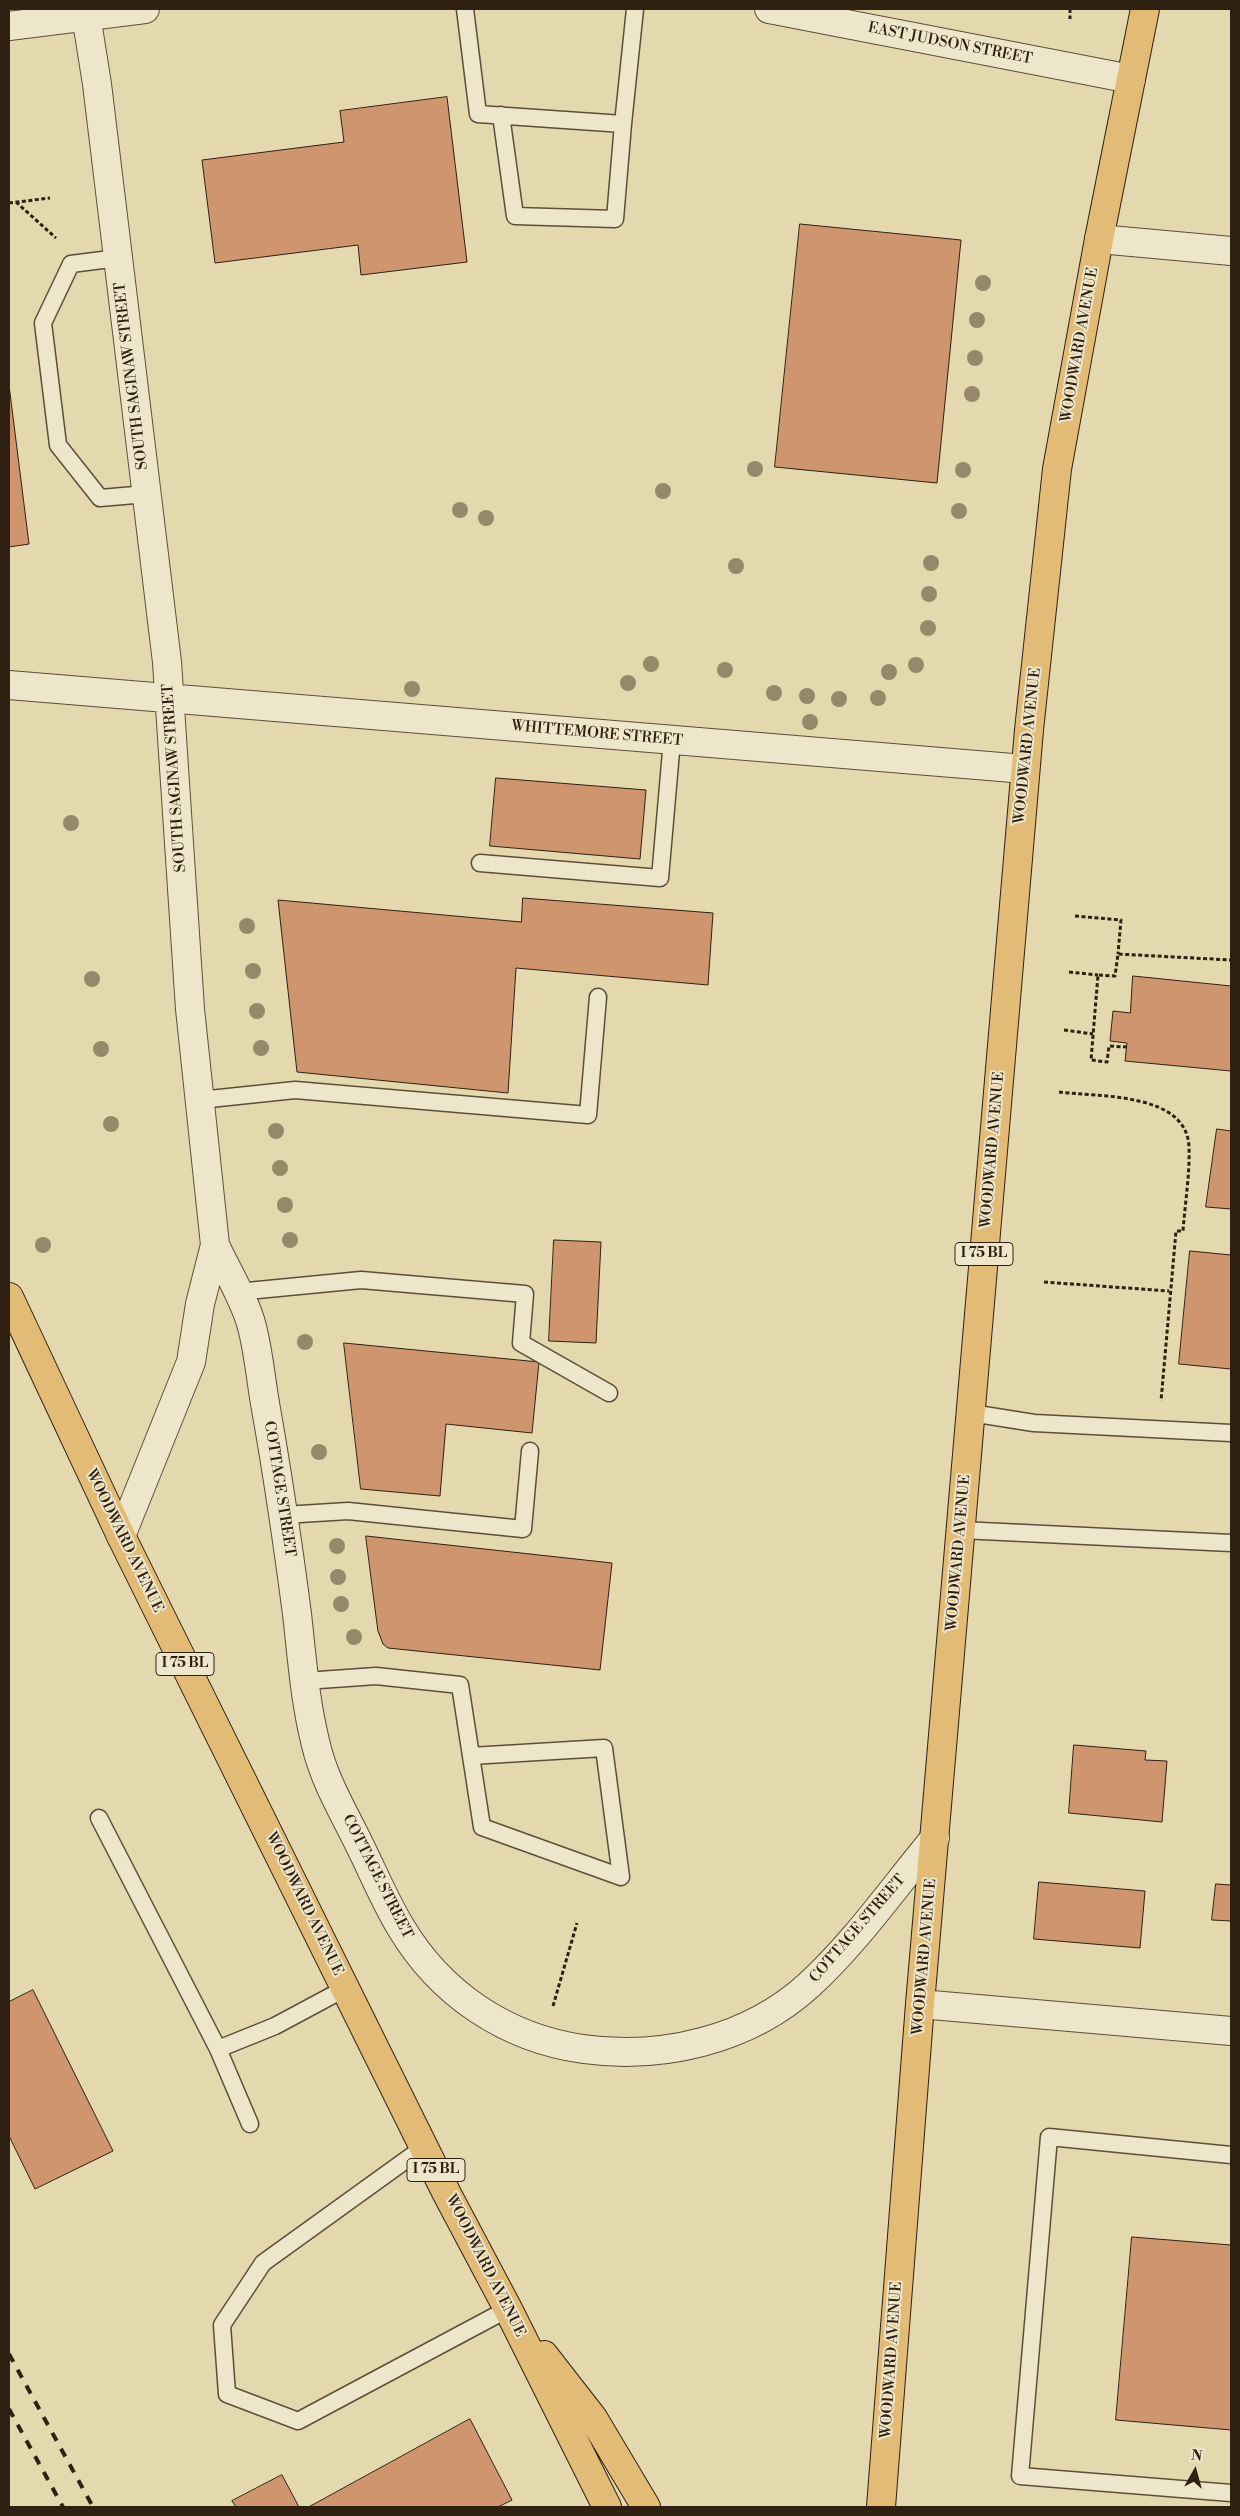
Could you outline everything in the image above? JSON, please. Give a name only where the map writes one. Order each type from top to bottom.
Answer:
[{"type":"main road","name":"WOODWARD AVENUE","points":[[881,2507],[920,2004],[1025,770],[1058,469],[1099,239],[1145,9]]},
{"type":"main road","name":"WOODWARD AVENUE","points":[[9,1297],[121,1536],[424,2147],[607,2507]]},
{"type":"main road","points":[[508,2309],[593,2418],[646,2507]]},
{"type":"street","points":[[9,26],[85,12],[146,9]]},
{"type":"street","name":"EAST JUDSON STREET","points":[[769,9],[1131,79]]},
{"type":"street","name":"SOUTH SAGINAW STREET","points":[[85,12],[97,84],[168,662],[190,1009],[215,1245],[200,1304],[191,1362],[121,1536]]},
{"type":"street","points":[[1099,239],[1231,251]]},
{"type":"street","name":"WHITTEMORE STREET","points":[[9,685],[1025,770]]},
{"type":"street","name":"COTTAGE STREET","points":[[215,1245],[251,1324],[284,1515],[305,1681],[315,1743],[325,1774],[400,1926],[418,1953],[440,1979],[468,2004],[500,2024],[542,2041],[596,2051],[632,2053],[666,2050],[700,2043],[739,2030],[774,2011],[806,1988],[835,1960],[935,1838]]},
{"type":"street","points":[[920,2004],[1231,2031]]},
{"type":"lane","points":[[465,9],[478,114],[623,124]]},
{"type":"lane","points":[[501,116],[515,216],[615,219],[635,9]]},
{"type":"lane","points":[[118,258],[71,264],[43,323],[44,333],[58,445],[100,498],[147,494]]},
{"type":"lane","points":[[480,863],[660,878],[672,740]]},
{"type":"lane","points":[[200,1100],[295,1090],[588,1115],[598,997]]},
{"type":"lane","points":[[236,1292],[361,1280],[525,1294],[521,1343],[609,1393]]},
{"type":"lane","points":[[971,1413],[1034,1423],[1231,1433]]},
{"type":"lane","points":[[284,1515],[348,1510],[523,1529],[530,1451]]},
{"type":"lane","points":[[961,1530],[1231,1543]]},
{"type":"lane","points":[[305,1681],[376,1676],[460,1685],[471,1756],[482,1827],[621,1877],[604,1748],[471,1756]]},
{"type":"lane","points":[[99,1818],[218,2049],[250,2124]]},
{"type":"lane","points":[[218,2049],[275,2026],[346,1988]]},
{"type":"lane","points":[[1231,2155],[1049,2137],[1020,2476],[1231,2493]]},
{"type":"lane","points":[[424,2147],[263,2263],[222,2325],[227,2394],[298,2421],[508,2309]]},
{"type":"path","points":[[1070,9],[1070,19]]},
{"type":"path","points":[[9,203],[50,198]]},
{"type":"path","points":[[16,202],[56,238]]},
{"type":"path","points":[[1070,972],[1116,976],[1118,954],[1121,920],[1075,916]]},
{"type":"path","points":[[1118,954],[1231,960]]},
{"type":"path","points":[[1098,975],[1091,1060],[1107,1062],[1109,1046],[1126,1047]]},
{"type":"path","points":[[1064,1030],[1094,1034]]},
{"type":"path","points":[[1059,1092],[1146,1102],[1164,1108],[1180,1122],[1189,1145],[1183,1231],[1176,1231],[1169,1291],[1159,1429]]},
{"type":"path","points":[[1044,1282],[1169,1291]]},
{"type":"path","points":[[542,2041],[577,1923]]},
{"type":"building","points":[[447,97],[467,262],[361,275],[358,245],[215,263],[202,160],[344,142],[340,111]]},
{"type":"building","points":[[800,224],[961,240],[937,483],[775,467]]},
{"type":"building","points":[[9,385],[29,544],[9,547]]},
{"type":"building","points":[[496,778],[646,790],[640,859],[490,846]]},
{"type":"building","points":[[523,898],[713,913],[708,985],[516,968],[508,1093],[297,1072],[278,900],[521,922]]},
{"type":"building","points":[[1133,976],[1231,986],[1231,1071],[1125,1061],[1127,1043],[1110,1041],[1113,1011],[1130,1013]]},
{"type":"building","points":[[1217,1129],[1231,1131],[1231,1209],[1206,1207]]},
{"type":"building","points":[[554,1240],[601,1242],[596,1343],[549,1341]]},
{"type":"building","points":[[1190,1251],[1231,1255],[1231,1369],[1179,1364]]},
{"type":"building","points":[[344,1343],[539,1362],[532,1433],[446,1424],[440,1496],[361,1489]]},
{"type":"building","points":[[366,1536],[612,1563],[600,1670],[388,1648],[383,1644],[378,1631]]},
{"type":"building","points":[[1074,1745],[1146,1751],[1145,1760],[1167,1761],[1162,1822],[1069,1813]]},
{"type":"building","points":[[1039,1882],[1145,1891],[1140,1948],[1034,1939]]},
{"type":"building","points":[[1216,1884],[1231,1885],[1231,1921],[1212,1920]]},
{"type":"building","points":[[33,1990],[113,2151],[35,2189],[9,2136],[9,2002]]},
{"type":"building","points":[[1132,2237],[1231,2245],[1231,2430],[1116,2420]]},
{"type":"building","points":[[470,2419],[512,2500],[498,2507],[309,2507]]},
{"type":"building","points":[[282,2475],[299,2507],[236,2507],[232,2501]]},
{"type":"railway","points":[[9,2354],[93,2507]]},
{"type":"railway","points":[[9,2409],[63,2507]]}]
